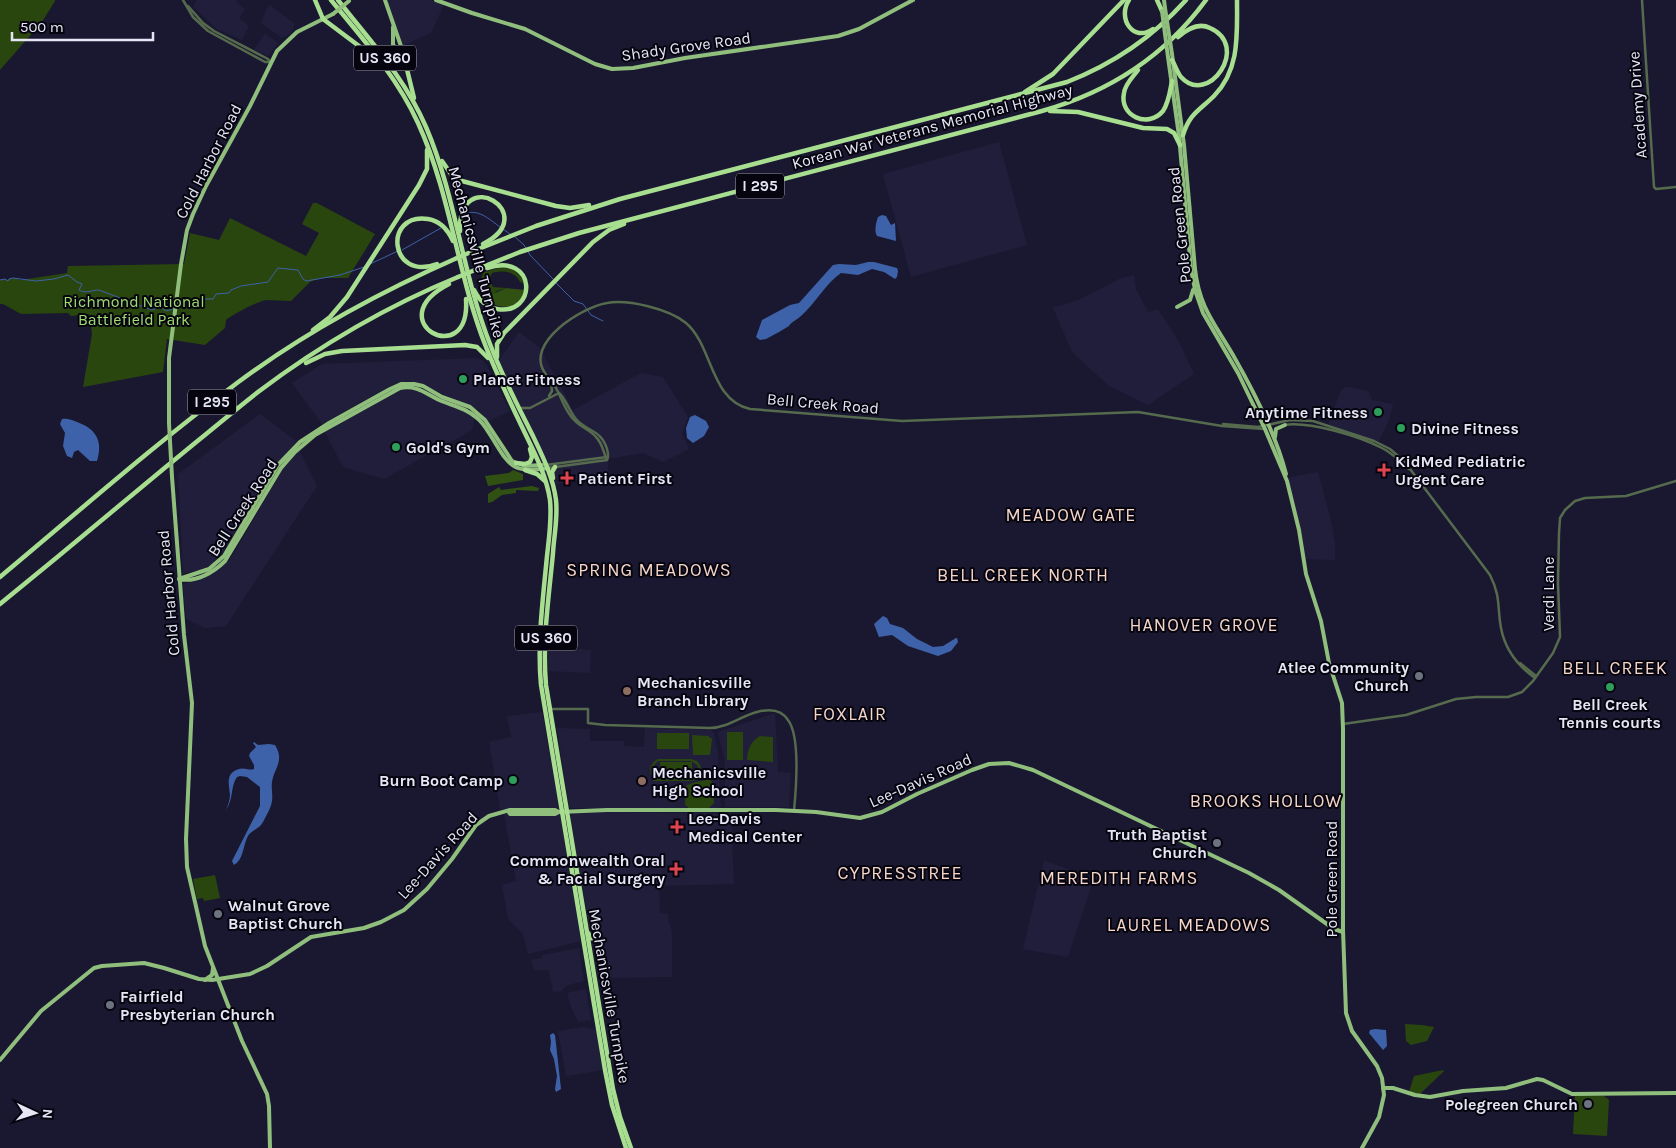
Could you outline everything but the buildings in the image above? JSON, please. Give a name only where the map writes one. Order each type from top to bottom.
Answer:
[{"type":"highway","points":[[315,0],[323,20],[375,58],[398,85]]},
{"type":"highway","name":"US 360","points":[[331,0],[398,85],[412,110]]},
{"type":"highway","name":"US 360","points":[[338,0],[395,71],[413,99],[424,122]]},
{"type":"highway","points":[[1020,95],[1043,82],[1056,71],[1124,0]]},
{"type":"highway","points":[[1129,0],[1125,7],[1124,17],[1132,30],[1140,33],[1146,32],[1161,25]]},
{"type":"highway","points":[[1160,0],[1164,9]]},
{"type":"highway","name":"Korean War Veterans Memorial Highway","points":[[460,260],[471,252],[520,232],[620,199],[1058,85],[1098,68],[1134,46],[1161,25],[1186,0]]},
{"type":"highway","name":"Korean War Veterans Memorial Highway","points":[[0,604],[220,423],[278,378],[363,324],[410,299],[476,269],[536,247],[652,214],[1068,104],[1097,92],[1143,64],[1171,42],[1206,0]]},
{"type":"highway","points":[[1183,135],[1189,119],[1218,91],[1230,71],[1237,46],[1237,0]]},
{"type":"highway","points":[[1171,42],[1190,28],[1205,26],[1211,28],[1219,35],[1226,51],[1226,62],[1221,72],[1213,80],[1202,84],[1193,84],[1183,79],[1171,57]]},
{"type":"highway","points":[[402,49],[412,91],[424,122]]},
{"type":"highway","points":[[1143,64],[1128,82],[1123,96],[1126,108],[1136,118],[1148,119],[1160,114],[1168,101],[1172,81]]},
{"type":"highway","points":[[295,345],[336,310],[423,179],[427,169],[428,151],[412,110]]},
{"type":"highway","name":"Mechanicsville Turnpike","points":[[412,110],[444,193],[460,260],[484,330],[553,484],[556,522],[545,657],[547,709]]},
{"type":"highway","points":[[1044,111],[1078,112],[1143,128],[1167,129],[1174,133],[1180,145]]},
{"type":"highway","name":"Mechanicsville Turnpike","points":[[424,122],[448,188],[460,260]]},
{"type":"highway","points":[[428,131],[445,167],[454,177],[467,183],[561,207],[582,207],[620,199]]},
{"type":"highway","points":[[460,260],[460,223],[463,211],[468,203],[478,197],[492,199],[501,208],[504,219],[498,232],[490,240],[471,252]]},
{"type":"highway","points":[[514,398],[496,351],[498,342],[504,333],[604,233],[652,214]]},
{"type":"highway","points":[[421,219],[433,220],[441,224],[449,233],[460,260],[418,267],[408,263],[398,251],[397,241],[400,230],[409,222],[421,219]]},
{"type":"highway","name":"I 295","points":[[0,577],[198,412],[238,382],[370,300],[448,261]]},
{"type":"highway","points":[[464,269],[476,293],[487,305],[494,308],[506,309],[517,306],[526,295],[527,286],[524,276],[518,269],[505,265],[476,269]]},
{"type":"highway","points":[[456,278],[431,295],[423,307],[422,317],[424,325],[437,335],[453,334],[464,322],[467,300],[464,269]]},
{"type":"highway","name":"Mechanicsville Turnpike","points":[[464,269],[478,327],[546,481],[550,504],[550,524],[539,656],[608,1085],[615,1115],[626,1148]]},
{"type":"highway","points":[[278,378],[311,359],[333,352],[468,345],[477,347],[486,355],[504,388]]},
{"type":"highway","points":[[516,463],[527,464],[532,458],[526,436]]},
{"type":"highway","points":[[553,484],[552,472],[555,467]]},
{"type":"highway","points":[[525,470],[537,474],[546,481]]},
{"type":"highway","name":"Mechanicsville Turnpike","points":[[563,812],[587,931],[613,1090],[631,1148]]},
{"type":"highway","points":[[587,931],[592,938],[598,940]]},
{"type":"main road","name":"Cold Harbor Road","points":[[270,1148],[267,1094],[242,1043],[201,932],[186,860],[192,703],[186,655],[172,477],[168,368],[184,243],[193,214],[258,90],[270,62],[277,52],[291,36],[333,14],[349,0]]},
{"type":"main road","points":[[385,0],[402,49]]},
{"type":"main road","name":"Shady Grove Road","points":[[436,0],[472,13],[519,26],[600,66],[618,69],[692,56],[838,36],[859,29],[913,0]]},
{"type":"main road","name":"Pole Green Road","points":[[1164,9],[1183,135],[1196,276],[1202,302],[1212,323],[1236,361],[1281,458],[1299,530],[1306,574],[1321,621],[1329,663],[1340,695],[1343,724],[1343,932],[1347,1018],[1354,1035],[1375,1062],[1384,1088],[1382,1112],[1362,1148]]},
{"type":"main road","points":[[394,25],[392,41],[394,47],[402,49]]},
{"type":"main road","points":[[392,41],[395,44],[400,43]]},
{"type":"main road","name":"Pole Green Road","points":[[1171,57],[1193,283],[1202,312],[1232,362],[1266,427],[1287,481]]},
{"type":"main road","points":[[1186,205],[1190,209],[1187,227]]},
{"type":"main road","points":[[1177,307],[1191,298],[1193,283]]},
{"type":"main road","name":"Bell Creek Road","points":[[180,579],[204,571],[224,556],[275,470],[293,448],[314,431],[395,386],[405,384],[419,385],[442,397],[470,407],[482,416],[507,455],[516,463]]},
{"type":"main road","name":"Bell Creek Road","points":[[180,579],[201,577],[213,571],[225,561],[282,468],[300,446],[326,428],[396,390],[409,387],[418,388],[441,401],[468,411],[482,422],[509,463],[516,468],[525,470]]},
{"type":"main road","points":[[1281,458],[1274,433],[1276,429],[1285,425]]},
{"type":"main road","points":[[516,463],[541,468]]},
{"type":"main road","points":[[525,470],[547,467]]},
{"type":"main road","name":"Lee-Davis Road","points":[[508,812],[510,814],[555,814],[563,812],[794,811],[816,812],[855,818],[882,812],[972,770],[999,762],[1010,762],[1026,767],[1078,791],[1256,877],[1331,927],[1343,932]]},
{"type":"main road","name":"Lee-Davis Road","points":[[219,980],[245,975],[261,969],[311,937],[364,928],[400,913],[427,889],[452,860],[478,823],[493,814],[510,810],[555,810],[563,812]]},
{"type":"main road","points":[[524,814],[536,810]]},
{"type":"main road","points":[[0,1060],[41,1011],[94,968],[144,963],[205,980],[219,980]]},
{"type":"main road","points":[[205,980],[212,975],[213,966]]},
{"type":"main road","points":[[1384,1088],[1394,1088],[1415,1095],[1430,1096],[1463,1091],[1506,1088],[1543,1080],[1572,1094],[1676,1093]]},
{"type":"street","points":[[183,0],[193,17],[212,34],[265,62],[270,62]]},
{"type":"street","name":"Academy Drive","points":[[1642,0],[1654,187],[1656,189],[1676,187]]},
{"type":"street","name":"Bell Creek Road","points":[[607,458],[602,438],[576,419],[544,372],[541,365],[541,355],[544,344],[552,334],[580,313],[594,306],[613,302],[630,303],[680,319],[691,328],[701,341],[712,371],[725,392],[739,405],[750,408],[914,422],[1138,412],[1217,424],[1266,427],[1298,424],[1312,425],[1370,443],[1384,450],[1409,469]]},
{"type":"street","points":[[548,398],[552,389],[550,379]]},
{"type":"street","points":[[519,408],[530,408],[559,393]]},
{"type":"street","name":"Bell Creek Road","points":[[559,393],[569,414],[601,443],[607,458]]},
{"type":"street","points":[[524,418],[530,408]]},
{"type":"street","name":"Bell Creek Road","points":[[1266,427],[1292,420],[1319,423],[1376,442],[1394,452],[1404,461],[1490,575],[1496,586],[1501,627],[1510,651],[1522,669],[1535,677]]},
{"type":"street","points":[[600,458],[603,453],[601,443]]},
{"type":"street","points":[[547,467],[607,458]]},
{"type":"street","points":[[547,467],[607,458]]},
{"type":"street","name":"Verdi Lane","points":[[1343,724],[1400,716],[1456,699],[1512,697],[1524,690],[1555,649],[1560,636],[1559,533],[1560,518],[1565,510],[1570,504],[1579,500],[1626,496],[1676,481]]},
{"type":"street","points":[[547,709],[579,709],[586,712],[588,722],[605,725],[714,728],[725,726],[748,714],[766,710],[778,712],[787,718],[793,731],[797,762],[794,811]]},
{"type":"shaded area","points":[[197,0],[237,0],[236,2],[245,9],[239,18],[249,26],[242,40],[217,29],[193,6]]},
{"type":"shaded area","points":[[389,0],[431,0],[444,5],[431,33],[402,46],[387,2]]},
{"type":"shaded area","points":[[270,5],[295,24],[290,34],[282,38],[261,23]]},
{"type":"shaded area","points":[[265,33],[278,43],[268,56],[254,50]]},
{"type":"shaded area","points":[[999,142],[1027,245],[911,277],[883,174]]},
{"type":"shaded area","points":[[1134,275],[1136,289],[1148,312],[1158,309],[1179,342],[1194,374],[1148,405],[1109,386],[1072,352],[1053,308],[1078,300],[1119,279]]},
{"type":"shaded area","points":[[519,332],[540,348],[573,410],[641,373],[663,377],[688,417],[682,434],[689,449],[663,462],[643,453],[607,459],[609,475],[551,485],[496,364]]},
{"type":"shaded area","points":[[477,358],[487,366],[510,411],[489,421],[479,410],[418,383],[407,381],[394,384],[322,424],[292,383],[322,364]]},
{"type":"shaded area","points":[[409,387],[475,416],[472,430],[384,479],[343,467],[324,430],[392,391]]},
{"type":"shaded area","points":[[1350,387],[1368,391],[1372,400],[1393,404],[1389,420],[1378,443],[1328,426],[1340,392],[1344,388]]},
{"type":"shaded area","points":[[260,414],[296,441],[224,551],[211,565],[200,570],[183,573],[178,474]]},
{"type":"shaded area","points":[[299,450],[317,486],[226,626],[205,628],[186,619],[183,584],[206,577],[231,558],[284,467]]},
{"type":"shaded area","points":[[1318,472],[1331,521],[1335,543],[1335,560],[1305,559],[1301,531],[1286,478]]},
{"type":"shaded area","points":[[548,647],[591,650],[590,673],[548,671]]},
{"type":"shaded area","points":[[542,712],[560,810],[500,809],[489,742],[511,737],[507,716]]},
{"type":"shaded area","points":[[775,713],[778,772],[791,773],[789,807],[725,807],[725,762],[718,732]]},
{"type":"shaded area","name":"Mechanicsville High School","points":[[557,728],[590,729],[590,741],[624,741],[624,746],[644,747],[645,728],[710,730],[714,734],[718,752],[721,806],[719,808],[571,808],[569,807]]},
{"type":"shaded area","points":[[573,813],[731,814],[734,884],[659,886],[660,913],[668,914],[668,921],[671,927],[672,977],[598,978],[570,817]]},
{"type":"shaded area","points":[[504,814],[560,815],[581,941],[528,954],[523,934],[508,919],[502,885],[516,881]]},
{"type":"shaded area","points":[[1044,861],[1094,878],[1068,957],[1023,949]]},
{"type":"shaded area","points":[[579,948],[584,981],[568,985],[563,991],[553,992],[549,970],[534,970],[531,960],[542,958],[543,955]]},
{"type":"shaded area","points":[[585,989],[591,1020],[578,1022],[567,993]]},
{"type":"shaded area","points":[[583,1027],[596,1029],[602,1070],[566,1076],[558,1031]]},
{"type":"green space","points":[[0,0],[55,1],[42,22],[0,70]]},
{"type":"green space","name":"Richmond National Battlefield Park","points":[[313,203],[317,203],[375,234],[348,278],[321,278],[310,282],[291,301],[266,300],[251,305],[226,320],[225,328],[205,345],[167,339],[163,372],[83,387],[92,334],[89,314],[71,316],[68,313],[21,314],[0,304],[0,280],[5,279],[8,281],[13,278],[21,280],[67,273],[68,266],[184,264],[190,233],[219,240],[230,218],[306,256],[319,233],[302,224]]},
{"type":"green space","points":[[502,267],[516,272],[521,276],[524,283],[508,272],[492,273],[489,279],[493,287],[506,288],[497,291],[486,301],[479,290],[481,291],[484,287],[479,283],[483,274],[478,274]]},
{"type":"green space","points":[[506,288],[525,290],[519,302],[508,307],[495,305],[488,301],[493,294]]},
{"type":"green space","points":[[513,470],[523,474],[523,480],[488,486],[485,476],[509,473]]},
{"type":"green space","points":[[532,486],[539,488],[538,491],[516,490],[516,493],[502,495],[488,503],[488,494],[499,487],[501,490]]},
{"type":"green space","points":[[727,732],[743,732],[743,760],[727,760]]},
{"type":"green space","points":[[657,733],[689,733],[689,749],[657,749]]},
{"type":"green space","points":[[692,735],[708,736],[712,739],[710,755],[693,755]]},
{"type":"green space","points":[[760,736],[773,737],[773,762],[747,760],[750,746]]},
{"type":"green space","points":[[658,759],[691,759],[697,761],[700,765],[701,773],[697,779],[692,781],[653,781],[650,770]],"holes":[[[658,761],[691,761],[697,765],[699,772],[691,779],[659,778],[653,770],[654,765]]]},
{"type":"green space","points":[[660,762],[692,762],[692,778],[660,778]]},
{"type":"green space","points":[[710,779],[713,784],[714,803],[709,808],[689,808],[685,805],[686,786]]},
{"type":"green space","points":[[215,875],[220,898],[204,901],[203,898],[197,899],[193,879]]},
{"type":"green space","points":[[1405,1024],[1434,1027],[1427,1041],[1411,1045],[1406,1041]]},
{"type":"green space","points":[[1443,1070],[1420,1094],[1409,1092],[1414,1076]]},
{"type":"green space","points":[[1575,1095],[1604,1096],[1609,1100],[1607,1136],[1573,1134]]},
{"type":"water","points":[[886,216],[891,225],[895,223],[896,241],[877,236],[875,229],[878,217]]},
{"type":"water","points":[[868,262],[897,268],[897,277],[895,279],[884,272],[872,269],[858,275],[841,273],[835,277],[806,311],[789,326],[766,339],[760,340],[756,337],[762,320],[790,305],[799,303],[833,265],[856,265]]},
{"type":"water","points":[[695,415],[706,421],[709,427],[704,436],[693,443],[687,438],[686,428],[690,417]]},
{"type":"water","points":[[62,419],[77,422],[94,432],[99,442],[97,461],[90,461],[78,450],[74,452],[72,458],[67,456],[63,446],[65,433],[60,424]]},
{"type":"water","points":[[883,616],[887,618],[890,624],[903,628],[917,639],[933,647],[943,646],[956,638],[958,642],[951,651],[938,656],[908,646],[892,635],[879,637],[874,624]]},
{"type":"water","points":[[254,742],[258,745],[275,745],[279,760],[272,782],[270,809],[262,824],[248,835],[241,857],[234,865],[232,861],[260,806],[260,787],[247,777],[237,777],[226,810],[230,797],[229,779],[235,771],[254,769],[249,756],[256,747]]},
{"type":"water","points":[[1370,1030],[1386,1030],[1387,1046],[1383,1050],[1369,1033]]},
{"type":"water","points":[[553,1033],[555,1035],[561,1089],[556,1092],[557,1076],[554,1059],[550,1050],[550,1035]]},
{"type":"waterway","points":[[464,214],[479,213],[500,227]]},
{"type":"waterway","points":[[402,250],[441,228]]},
{"type":"waterway","points":[[503,229],[510,234]]},
{"type":"waterway","points":[[514,236],[553,279]]},
{"type":"waterway","points":[[370,264],[398,251]]},
{"type":"waterway","points":[[177,307],[201,299],[213,299],[216,294],[229,293],[231,290],[241,286],[268,282],[278,268],[298,270],[306,281],[340,275],[364,267]]},
{"type":"waterway","points":[[0,280],[5,279],[8,281],[13,278],[36,281],[68,275],[82,284],[79,290],[82,291],[99,290],[152,310],[160,307],[166,311],[173,309]]},
{"type":"waterway","points":[[555,282],[574,301],[583,304],[591,315],[603,321]]},
{"type":"place","name":"Planet Fitness","points":[[463,379]]},
{"type":"place","name":"Anytime Fitness","points":[[1378,412]]},
{"type":"place","name":"Divine Fitness","points":[[1401,428]]},
{"type":"place","name":"Gold's Gym","points":[[396,447]]},
{"type":"place","name":"KidMed Pediatric Urgent Care","points":[[1384,470]]},
{"type":"place","name":"Patient First","points":[[567,478]]},
{"type":"place","name":"Atlee Community Church","points":[[1419,676]]},
{"type":"place","name":"Bell Creek Tennis courts","points":[[1610,687]]},
{"type":"place","name":"Mechanicsville Branch Library","points":[[627,691]]},
{"type":"place","name":"Burn Boot Camp","points":[[513,780]]},
{"type":"place","name":"Mechanicsville High School","points":[[642,781]]},
{"type":"place","name":"Lee-Davis Medical Center","points":[[677,827]]},
{"type":"place","name":"Truth Baptist Church","points":[[1217,843]]},
{"type":"place","name":"Commonwealth Oral & Facial Surgery","points":[[676,869]]},
{"type":"place","name":"Walnut Grove Baptist Church","points":[[218,914]]},
{"type":"place","name":"Fairfield Presbyterian Church","points":[[110,1005]]},
{"type":"place","name":"Polegreen Church","points":[[1588,1104]]},
{"type":"district","name":"MEADOW GATE","points":[[1071,515]]},
{"type":"district","name":"SPRING MEADOWS","points":[[649,570]]},
{"type":"district","name":"BELL CREEK NORTH","points":[[1023,575]]},
{"type":"district","name":"HANOVER GROVE","points":[[1204,625]]},
{"type":"district","name":"BELL CREEK","points":[[1615,668]]},
{"type":"district","name":"FOXLAIR","points":[[850,714]]},
{"type":"district","name":"BROOKS HOLLOW","points":[[1266,801]]},
{"type":"district","name":"CYPRESSTREE","points":[[900,873]]},
{"type":"district","name":"MEREDITH FARMS","points":[[1119,878]]},
{"type":"district","name":"LAUREL MEADOWS","points":[[1189,925]]}]
